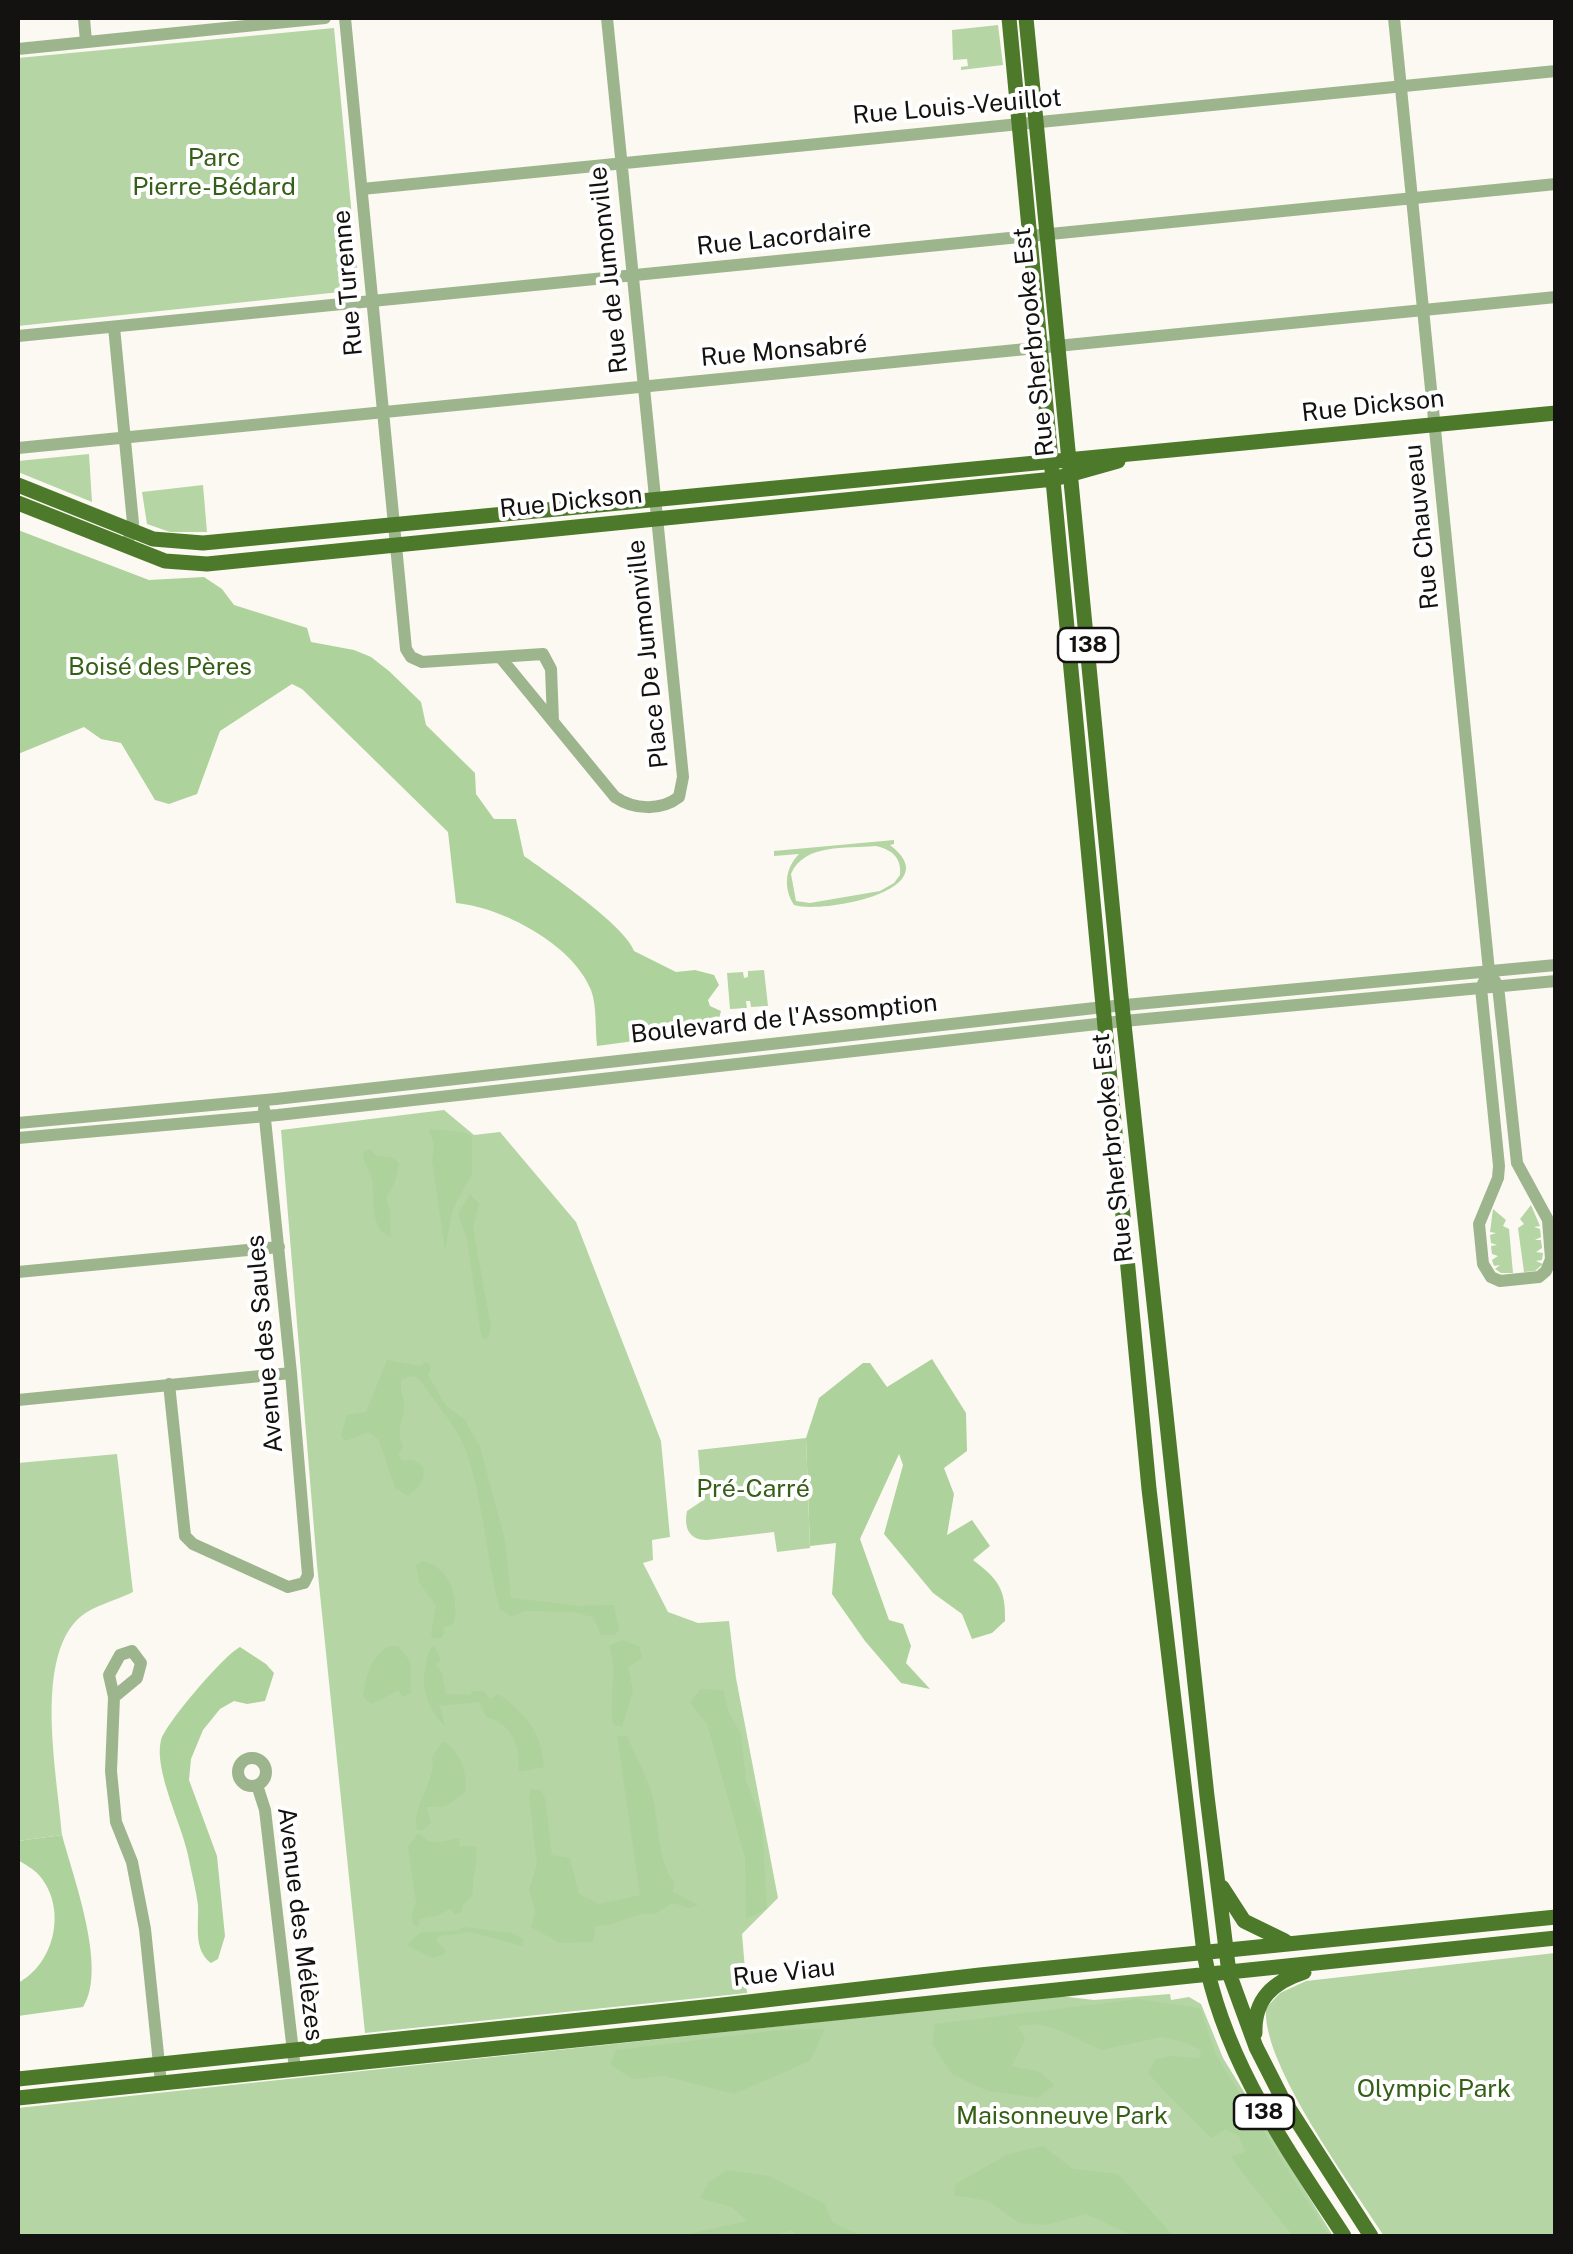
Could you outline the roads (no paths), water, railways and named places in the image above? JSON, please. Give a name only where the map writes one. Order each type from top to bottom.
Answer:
[{"type":"main road","name":"Rue Sherbrooke Est","points":[[1009,18],[1151,1506],[1204,1953],[1208,1976],[1245,2077],[1344,2236]]},
{"type":"main road","name":"Rue Sherbrooke Est","points":[[1026,18],[1124,1013],[1225,1950],[1229,1973],[1256,2047],[1298,2123],[1371,2236]]},
{"type":"main road","name":"Rue Dickson","points":[[18,484],[153,539],[188,544],[1556,413]]},
{"type":"main road","name":"Rue Dickson","points":[[18,503],[166,562],[208,564],[1054,479],[1136,455]]},
{"type":"main road","points":[[1170,1673],[1193,1670]]},
{"type":"main road","points":[[1218,1876],[1228,1900],[1244,1922],[1293,1944]]},
{"type":"main road","name":"Rue Viau","points":[[18,2079],[1556,1917]]},
{"type":"main road","name":"Rue Viau","points":[[18,2098],[1556,1938]]},
{"type":"main road","points":[[1256,2047],[1256,2013],[1266,1993],[1288,1978],[1331,1963]]},
{"type":"street","points":[[84,18],[86,42]]},
{"type":"street","points":[[18,49],[326,18]]},
{"type":"street","name":"Rue Turenne","points":[[345,18],[398,544]]},
{"type":"street","name":"Rue de Jumonville","points":[[607,18],[657,518]]},
{"type":"street","name":"Rue Chauveau","points":[[1394,18],[1489,972],[1498,986],[1516,1163],[1546,1214],[1552,1254],[1548,1268],[1539,1277],[1505,1282],[1496,1280],[1484,1269],[1479,1224],[1499,1166],[1481,988]]},
{"type":"street","name":"Rue Louis-Veuillot","points":[[362,188],[1556,71]]},
{"type":"street","name":"Rue Lacordaire","points":[[18,336],[1556,184]]},
{"type":"street","name":"Rue Monsabré","points":[[18,448],[1556,297]]},
{"type":"street","points":[[114,326],[132,531],[125,548]]},
{"type":"street","name":"Place De Jumonville","points":[[500,657],[615,797],[626,804],[653,806],[669,804],[679,797],[683,778],[657,518]]},
{"type":"street","points":[[398,544],[406,649],[410,656],[422,662],[537,653],[547,658],[552,670],[554,721]]},
{"type":"street","name":"Boulevard de l'Assomption","points":[[18,1123],[1105,1015],[1186,1000],[1556,964]]},
{"type":"street","points":[[1481,988],[1489,972]]},
{"type":"street","name":"Boulevard de l'Assomption","points":[[1124,1013],[1188,1015],[1556,981]]},
{"type":"street","points":[[1186,1000],[1188,1015]]},
{"type":"street","name":"Boulevard de l'Assomption","points":[[18,1138],[265,1116],[1105,1015]]},
{"type":"street","name":"Avenue des Saules","points":[[169,1384],[185,1536],[193,1544],[288,1587],[304,1583],[308,1576],[291,1372],[263,1100]]},
{"type":"street","points":[[18,1272],[279,1247]]},
{"type":"street","points":[[18,1400],[291,1372]]},
{"type":"street","points":[[114,1697],[111,1771],[116,1822],[132,1862],[145,1929],[161,2083]]},
{"type":"street","name":"Avenue des Mélèzes","points":[[257,1785],[265,1810],[295,2068]]},
{"type":"park label","name":"Parc Pierre-Bédard","points":[[214,172]]},
{"type":"park label","name":"Boisé des Pères","points":[[160,667]]},
{"type":"park label","name":"Pré-Carré","points":[[753,1489]]},
{"type":"park label","name":"Olympic Park","points":[[1434,2089]]},
{"type":"park label","name":"Maisonneuve Park","points":[[1062,2116]]}]
